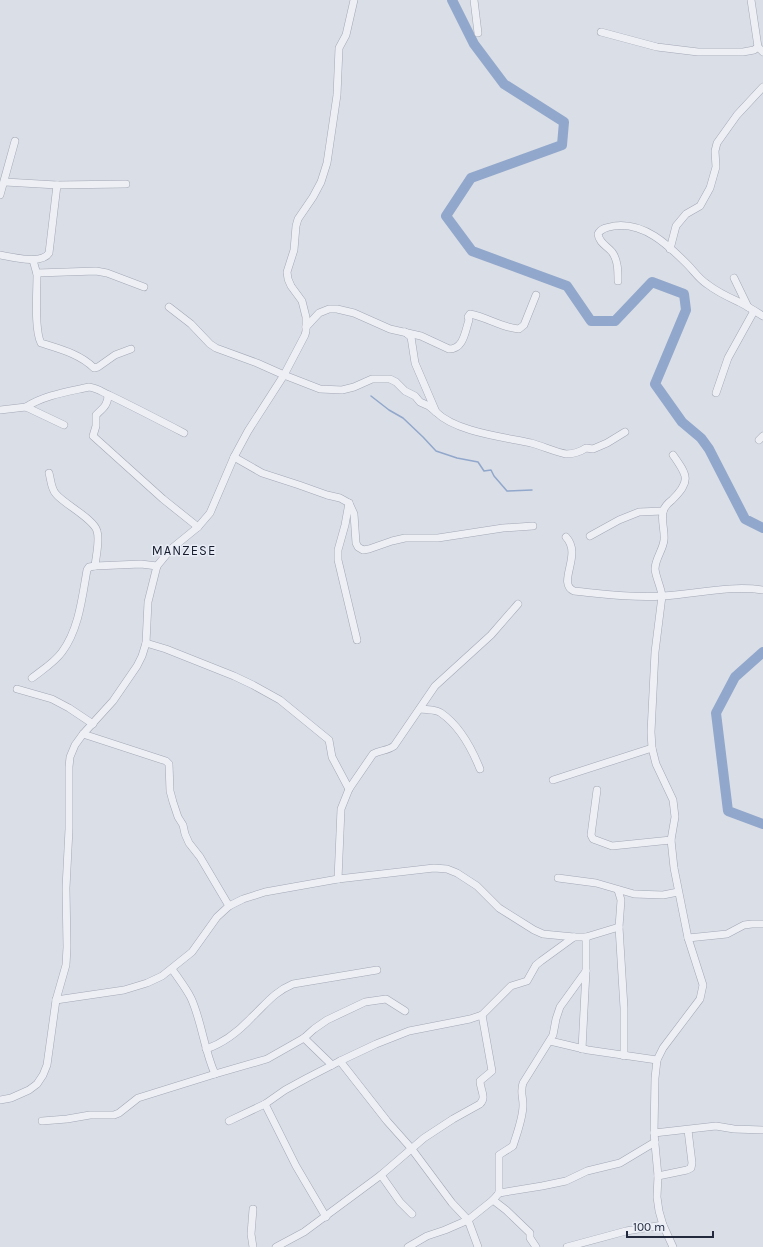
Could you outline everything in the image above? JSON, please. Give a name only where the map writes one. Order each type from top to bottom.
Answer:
[{"type":"street","points":[[0,1100],[11,1098],[29,1090],[37,1084],[47,1065],[56,1000],[66,965],[66,888],[69,829],[68,767],[70,757],[75,745],[83,734],[113,701],[137,666],[146,643],[148,602],[157,566],[171,549],[198,527],[210,513],[234,457],[248,431],[284,375],[305,335],[306,317],[302,301],[291,286],[288,279],[288,272],[294,250],[298,219],[313,197],[327,163],[337,94],[339,48],[345,37],[354,0]]},
{"type":"street","points":[[474,0],[478,34]]},
{"type":"street","points":[[601,32],[657,47],[698,52],[743,52],[761,50],[751,0]]},
{"type":"street","points":[[670,249],[676,226],[686,214],[700,206],[710,188],[716,167],[715,150],[717,143],[737,116],[763,88]]},
{"type":"street","points":[[0,196],[15,141]]},
{"type":"street","points":[[5,182],[57,185],[126,184]]},
{"type":"street","points":[[0,254],[15,258],[33,260],[47,256],[49,253],[57,185]]},
{"type":"street","points":[[618,281],[618,267],[615,259],[612,252],[600,241],[598,234],[599,231],[606,228],[619,226],[636,227],[648,231],[670,249],[705,283],[727,297],[763,316]]},
{"type":"street","points":[[33,260],[37,273],[37,319],[39,339],[41,343],[66,350],[88,362],[94,368],[98,367],[115,355],[131,349]]},
{"type":"street","points":[[37,273],[96,271],[107,273],[144,287]]},
{"type":"street","points":[[734,278],[751,309]]},
{"type":"street","points":[[306,327],[319,313],[337,309],[354,313],[390,329],[426,338],[453,349],[462,343],[470,314],[477,315],[512,329],[519,329],[524,325],[536,295]]},
{"type":"street","points":[[169,308],[191,324],[210,344],[216,348],[320,389],[330,391],[342,390],[354,387],[372,379],[390,379],[396,382],[405,391],[415,396],[420,402],[429,406],[440,416],[472,430],[530,443],[566,454],[580,452],[586,448],[593,449],[607,443],[624,432]]},
{"type":"street","points":[[716,393],[728,358],[751,309]]},
{"type":"street","points":[[405,332],[411,337],[415,363],[436,412]]},
{"type":"street","points":[[26,407],[45,397],[89,387],[126,402],[184,433]]},
{"type":"street","points":[[108,395],[106,406],[96,415],[96,426],[93,436],[198,527]]},
{"type":"street","points":[[0,410],[26,407],[31,408],[64,425]]},
{"type":"street","points":[[672,1247],[663,1225],[657,1197],[658,1176],[654,1133],[655,1078],[657,1060],[663,1048],[700,998],[703,985],[688,938],[674,868],[672,840],[674,817],[673,800],[656,764],[652,748],[651,732],[655,652],[662,596],[655,569],[664,540],[663,511],[685,484],[684,473],[673,456]]},
{"type":"street","points":[[234,457],[262,473],[340,498],[349,503],[354,514],[356,543],[358,547],[363,550],[405,538],[438,538],[503,528],[533,526]]},
{"type":"street","points":[[49,473],[53,490],[56,495],[75,508],[97,530],[98,535],[95,566]]},
{"type":"street","points":[[349,503],[338,550],[338,560],[357,640]]},
{"type":"street","points":[[590,536],[619,520],[639,512],[648,510],[663,511]]},
{"type":"street","points":[[566,537],[571,542],[572,548],[572,559],[567,578],[567,586],[574,591],[619,595],[662,596],[722,588],[763,590]]},
{"type":"street","points":[[32,678],[54,661],[62,653],[69,642],[78,616],[87,570],[89,567],[141,564],[157,566]]},
{"type":"street","points":[[338,879],[341,809],[349,789],[373,754],[378,751],[390,749],[394,746],[435,686],[491,634],[518,604]]},
{"type":"street","points":[[146,643],[166,649],[234,676],[280,700],[329,740],[332,757],[349,789]]},
{"type":"street","points":[[16,689],[52,699],[93,724]]},
{"type":"street","points":[[420,709],[441,712],[466,740],[480,769]]},
{"type":"street","points":[[83,734],[166,761],[169,764],[170,791],[185,834],[229,906]]},
{"type":"street","points":[[553,780],[652,748]]},
{"type":"street","points":[[598,790],[591,835],[592,839],[612,846],[672,840]]},
{"type":"street","points":[[56,1000],[124,990],[147,983],[162,976],[192,952],[216,917],[229,906],[243,899],[264,892],[338,879],[428,868],[447,869],[477,886],[499,908],[534,930],[554,936],[586,937],[618,927]]},
{"type":"street","points":[[558,878],[596,883],[634,894],[663,895],[678,892]]},
{"type":"street","points":[[618,890],[621,900],[618,927],[624,1008],[624,1056]]},
{"type":"street","points":[[688,938],[727,934],[744,925],[763,924]]},
{"type":"street","points":[[229,1121],[265,1104],[285,1090],[340,1060],[409,1031],[470,1019],[482,1015],[510,986],[527,981],[536,965],[574,937]]},
{"type":"street","points":[[582,1049],[586,937]]},
{"type":"street","points":[[172,969],[191,997],[215,1074]]},
{"type":"street","points":[[206,1049],[218,1045],[236,1032],[282,988],[292,984],[377,970]]},
{"type":"street","points":[[499,1193],[499,1155],[513,1146],[522,1112],[523,1105],[521,1089],[523,1083],[553,1035],[560,1007],[586,970]]},
{"type":"street","points":[[42,1121],[90,1115],[114,1115],[119,1113],[138,1098],[215,1074],[268,1060],[304,1038],[327,1020],[365,1002],[386,999],[405,1011]]},
{"type":"street","points":[[276,1247],[304,1232],[326,1217],[381,1176],[424,1138],[483,1101],[484,1096],[480,1086],[480,1081],[492,1071],[482,1015]]},
{"type":"street","points":[[304,1038],[332,1065]]},
{"type":"street","points":[[550,1041],[582,1049],[657,1060]]},
{"type":"street","points":[[340,1060],[387,1121],[411,1148],[452,1203],[468,1220],[478,1247]]},
{"type":"street","points":[[265,1104],[296,1166],[326,1217]]},
{"type":"street","points":[[654,1133],[716,1126],[734,1129],[763,1130]]},
{"type":"street","points":[[658,1176],[691,1168],[692,1163],[688,1130]]},
{"type":"street","points":[[408,1247],[427,1236],[468,1220],[493,1200],[499,1193],[566,1181],[587,1171],[620,1163],[655,1142]]},
{"type":"street","points":[[381,1176],[400,1202],[412,1214]]},
{"type":"street","points":[[493,1200],[530,1233],[530,1238],[536,1247]]},
{"type":"street","points":[[253,1209],[251,1234],[253,1247]]},
{"type":"street","points":[[567,1247],[626,1231],[663,1225]]},
{"type":"waterway","points":[[452,0],[474,44],[504,84],[564,122],[562,145],[471,178],[446,216],[472,251],[567,286],[591,321],[615,321],[652,282],[684,294],[686,310],[655,384],[682,422],[701,438],[709,449],[745,519],[763,528]]},
{"type":"waterway","points":[[371,396],[389,410],[403,418],[436,451],[457,458],[478,462],[484,471],[491,470],[494,476],[507,491],[532,490]]},
{"type":"waterway","points":[[763,652],[735,677],[716,713],[728,811],[763,824]]},
{"type":"district","name":"MANZESE","points":[[184,550]]}]
